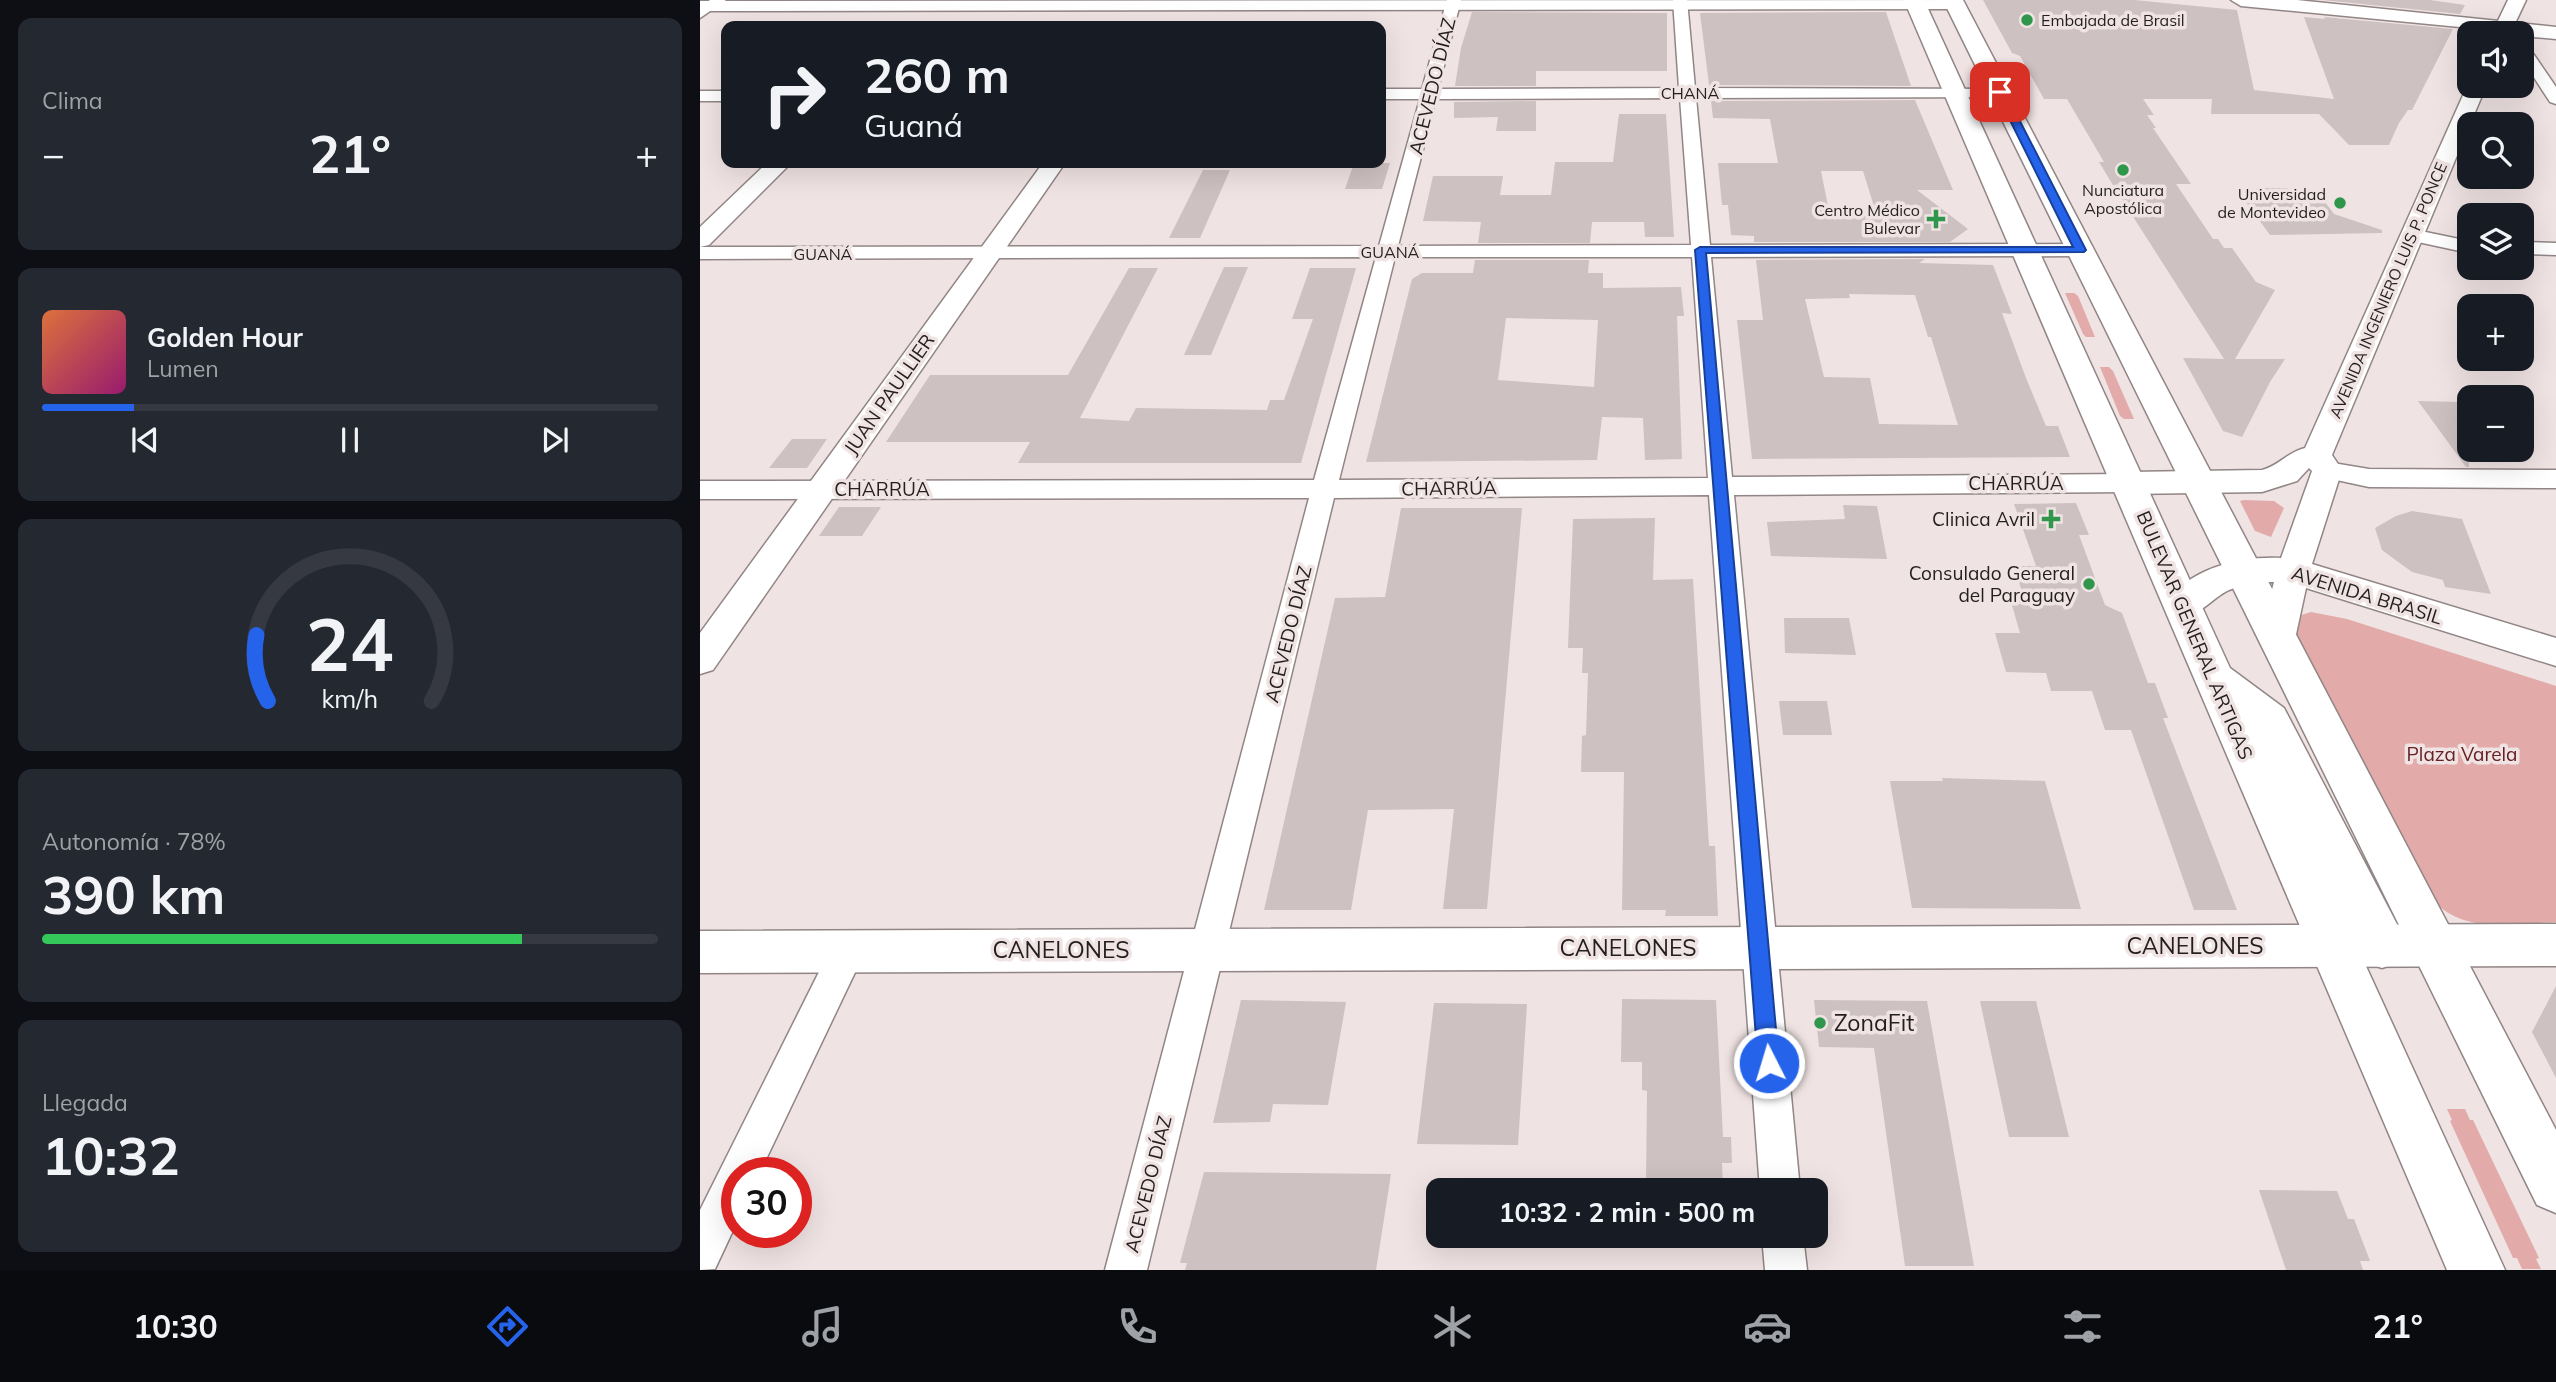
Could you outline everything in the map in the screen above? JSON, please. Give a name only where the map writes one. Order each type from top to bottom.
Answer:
[{"type":"main road","points":[[2248,0],[2457,32]]},
{"type":"main road","points":[[1952,1],[2556,1186]]},
{"type":"main road","name":"BULEVAR GENERAL ARTIGAS","points":[[1915,2],[2476,1270]]},
{"type":"main road","points":[[2534,37],[2556,33]]},
{"type":"main road","points":[[2213,677],[2269,720],[2382,945]]},
{"type":"street","points":[[2515,21],[2517,0]]},
{"type":"street","points":[[708,6],[1952,1]]},
{"type":"street","points":[[1680,2],[1779,1178]]},
{"type":"street","points":[[925,21],[944,3]]},
{"type":"street","points":[[1158,21],[1171,3]]},
{"type":"street","name":"ACEVEDO DÍAZ","points":[[1126,1270],[1324,489],[1453,3]]},
{"type":"street","points":[[2534,69],[2556,99]]},
{"type":"street","name":"CHANÁ","points":[[1386,94],[2000,92]]},
{"type":"street","points":[[700,96],[721,96]]},
{"type":"street","name":"AVENIDA INGENIERO LUIS P. PONCE","points":[[2277,639],[2322,463],[2411,235],[2471,98]]},
{"type":"street","points":[[700,240],[775,168]]},
{"type":"street","name":"JUAN PAULLIER","points":[[700,660],[1050,168]]},
{"type":"street","points":[[2411,235],[2457,245]]},
{"type":"street","points":[[2534,248],[2556,249]]},
{"type":"street","name":"GUANÁ","points":[[700,253],[2080,250]]},
{"type":"street","points":[[2198,483],[2236,483],[2276,478],[2286,474],[2299,460],[2322,463],[2369,478],[2556,479]]},
{"type":"street","name":"CHARRÚA","points":[[700,490],[2198,483]]},
{"type":"street","name":"AVENIDA BRASIL","points":[[2183,606],[2208,585],[2243,573],[2263,569],[2293,571],[2556,652]]},
{"type":"street","name":"CANELONES","points":[[700,952],[2556,945]]},
{"type":"street","points":[[747,1157],[847,952]]},
{"type":"street","points":[[700,1254],[721,1211]]},
{"type":"street","points":[[1784,1248],[1786,1270]]},
{"type":"green space","points":[[2065,293],[2078,296],[2095,337],[2086,337],[2083,334]]},
{"type":"green space","points":[[2100,367],[2109,367],[2113,371],[2134,419],[2120,416]]},
{"type":"green space","points":[[2240,501],[2274,501],[2284,508],[2271,537],[2255,531]]},
{"type":"green space","name":"Plaza Varela","points":[[2311,612],[2347,619],[2556,686],[2556,922],[2509,925],[2478,923],[2463,920],[2437,904],[2292,631],[2298,616]]},
{"type":"green space","points":[[2447,1109],[2465,1109],[2470,1120],[2473,1120],[2539,1258],[2536,1259],[2541,1269],[2522,1269],[2517,1258],[2513,1258],[2450,1121],[2452,1120]]},
{"type":"building","points":[[1983,0],[2134,0],[2237,10],[2254,90],[2334,99],[2304,17],[2453,29],[2412,110],[2408,110],[2399,123],[2389,145],[2349,145],[2319,114],[2211,114],[2212,99],[2143,99],[2154,115],[2147,115],[2156,128],[2153,128],[2191,184],[2176,184],[2213,239],[2218,239],[2224,248],[2232,248],[2256,282],[2275,290],[2235,359],[2285,359],[2242,437],[2223,431],[2183,358],[2224,359],[2099,162],[2104,162],[2067,99],[2044,99],[2020,56],[2012,53]]},
{"type":"building","points":[[2322,0],[2430,0],[2465,5],[2460,14]]},
{"type":"building","points":[[1472,12],[1667,13],[1667,71],[1536,71],[1536,86],[1455,86],[1461,48]]},
{"type":"building","points":[[1886,12],[1911,86],[1709,85],[1700,13]]},
{"type":"building","points":[[1915,100],[1953,190],[1917,190],[1968,229],[1950,242],[1754,242],[1754,236],[1731,235],[1728,205],[1722,205],[1718,163],[1778,163],[1770,119],[1713,118],[1711,101]],"holes":[[[1821,171],[1863,171],[1877,216],[1830,216]]]},
{"type":"building","points":[[1536,101],[1536,131],[1496,131],[1498,117],[1454,118],[1454,102]]},
{"type":"building","points":[[1619,114],[1666,114],[1674,237],[1645,237],[1644,222],[1592,222],[1590,243],[1478,243],[1481,222],[1423,221],[1433,176],[1503,176],[1500,195],[1551,195],[1555,162],[1613,162]]},
{"type":"building","points":[[1386,163],[1390,163],[1382,189],[1345,189],[1352,168],[1386,168]]},
{"type":"building","points":[[1203,170],[1230,170],[1200,238],[1169,238]]},
{"type":"building","points":[[2256,188],[2285,188],[2299,192],[2304,198],[2322,198],[2334,214],[2382,230],[2382,233],[2270,235],[2240,194],[2257,194]]},
{"type":"building","points":[[1925,259],[1919,263],[1993,265],[2012,314],[2002,313],[2026,378],[2046,426],[2058,426],[2070,457],[1752,459],[1737,320],[1763,320],[1756,260]],"holes":[[[1849,294],[1915,295],[1928,337],[1931,337],[1958,425],[1879,424],[1870,378],[1824,377],[1805,299],[1850,298]]]},
{"type":"building","points":[[1475,260],[1589,260],[1588,273],[1603,273],[1603,288],[1681,287],[1684,316],[1677,316],[1682,459],[1645,460],[1643,418],[1602,417],[1597,460],[1366,462],[1412,279],[1422,273],[1473,273]],"holes":[[[1506,318],[1598,320],[1594,387],[1498,380]]]},
{"type":"building","points":[[1224,267],[1248,267],[1211,355],[1184,355]]},
{"type":"building","points":[[1129,268],[1158,268],[1080,418],[1129,421],[1136,408],[1267,410],[1270,400],[1284,400],[1313,319],[1292,319],[1310,268],[1356,268],[1301,463],[1018,463],[1030,442],[886,442],[930,375],[1068,375]]},
{"type":"building","points":[[2418,401],[2457,402],[2457,455]]},
{"type":"building","points":[[792,439],[827,439],[807,468],[769,468]]},
{"type":"building","points":[[2076,503],[2089,535],[2079,535],[2105,605],[2122,613],[2148,683],[2155,683],[2168,718],[2163,718],[2237,910],[2194,910],[2131,730],[2105,730],[2092,691],[2051,691],[2046,673],[2006,672],[1995,633],[2020,633],[2009,595],[2023,595],[2014,566],[2036,566],[2014,504]]},
{"type":"building","points":[[1843,505],[1877,506],[1887,559],[1771,556],[1767,522],[1845,519]]},
{"type":"building","points":[[839,507],[881,507],[862,536],[819,536]]},
{"type":"building","points":[[1401,508],[1522,508],[1487,909],[1443,909],[1454,809],[1368,810],[1351,910],[1264,910],[1335,598],[1385,597]]},
{"type":"building","points":[[2412,511],[2462,519],[2491,594],[2445,587],[2443,580],[2412,572],[2382,550],[2375,528],[2396,516]]},
{"type":"building","points":[[1655,518],[1653,580],[1693,579],[1709,846],[1715,846],[1718,916],[1665,916],[1666,910],[1622,910],[1624,772],[1581,772],[1582,736],[1586,735],[1588,673],[1582,673],[1583,648],[1568,648],[1573,519]]},
{"type":"building","points":[[1784,618],[1849,618],[1856,655],[1785,653]]},
{"type":"building","points":[[1779,701],[1827,701],[1832,735],[1783,735]]},
{"type":"building","points":[[1942,778],[2045,781],[2081,909],[1912,908],[1890,781],[1943,781]]},
{"type":"building","points":[[2556,986],[2556,1078],[2532,1032]]},
{"type":"building","points":[[1622,999],[1716,1000],[1723,1137],[1731,1137],[1732,1163],[1722,1163],[1723,1178],[1646,1178],[1647,1091],[1642,1090],[1642,1062],[1621,1062]]},
{"type":"building","points":[[1241,1000],[1346,1002],[1328,1105],[1273,1104],[1270,1122],[1213,1123]]},
{"type":"building","points":[[1814,1000],[1927,1001],[1974,1266],[1905,1266],[1874,1048],[1819,1047]]},
{"type":"building","points":[[1980,1001],[2036,1001],[2069,1137],[2009,1137]]},
{"type":"building","points":[[1434,1003],[1527,1004],[1518,1145],[1417,1144]]},
{"type":"building","points":[[1204,1172],[1391,1174],[1376,1270],[1185,1270],[1187,1263],[1180,1263]]},
{"type":"building","points":[[2259,1190],[2337,1191],[2348,1219],[2354,1219],[2370,1261],[2360,1261],[2363,1270],[2286,1270]]},
{"type":"place","name":"Embajada de Brasil","points":[[2027,20]]},
{"type":"place","name":"Nunciatura Apostólica","points":[[2123,170]]},
{"type":"place","name":"Universidad de Montevideo","points":[[2340,203]]},
{"type":"place","name":"Centro Médico Bulevar","points":[[1936,219]]},
{"type":"place","name":"Clinica Avril","points":[[2051,519]]},
{"type":"place","name":"Consulado General del Paraguay","points":[[2089,584]]},
{"type":"place","name":"ZonaFit","points":[[1820,1023]]},
{"type":"route","points":[[1769,1063],[1700,250],[2080,250],[2000,92]]}]
